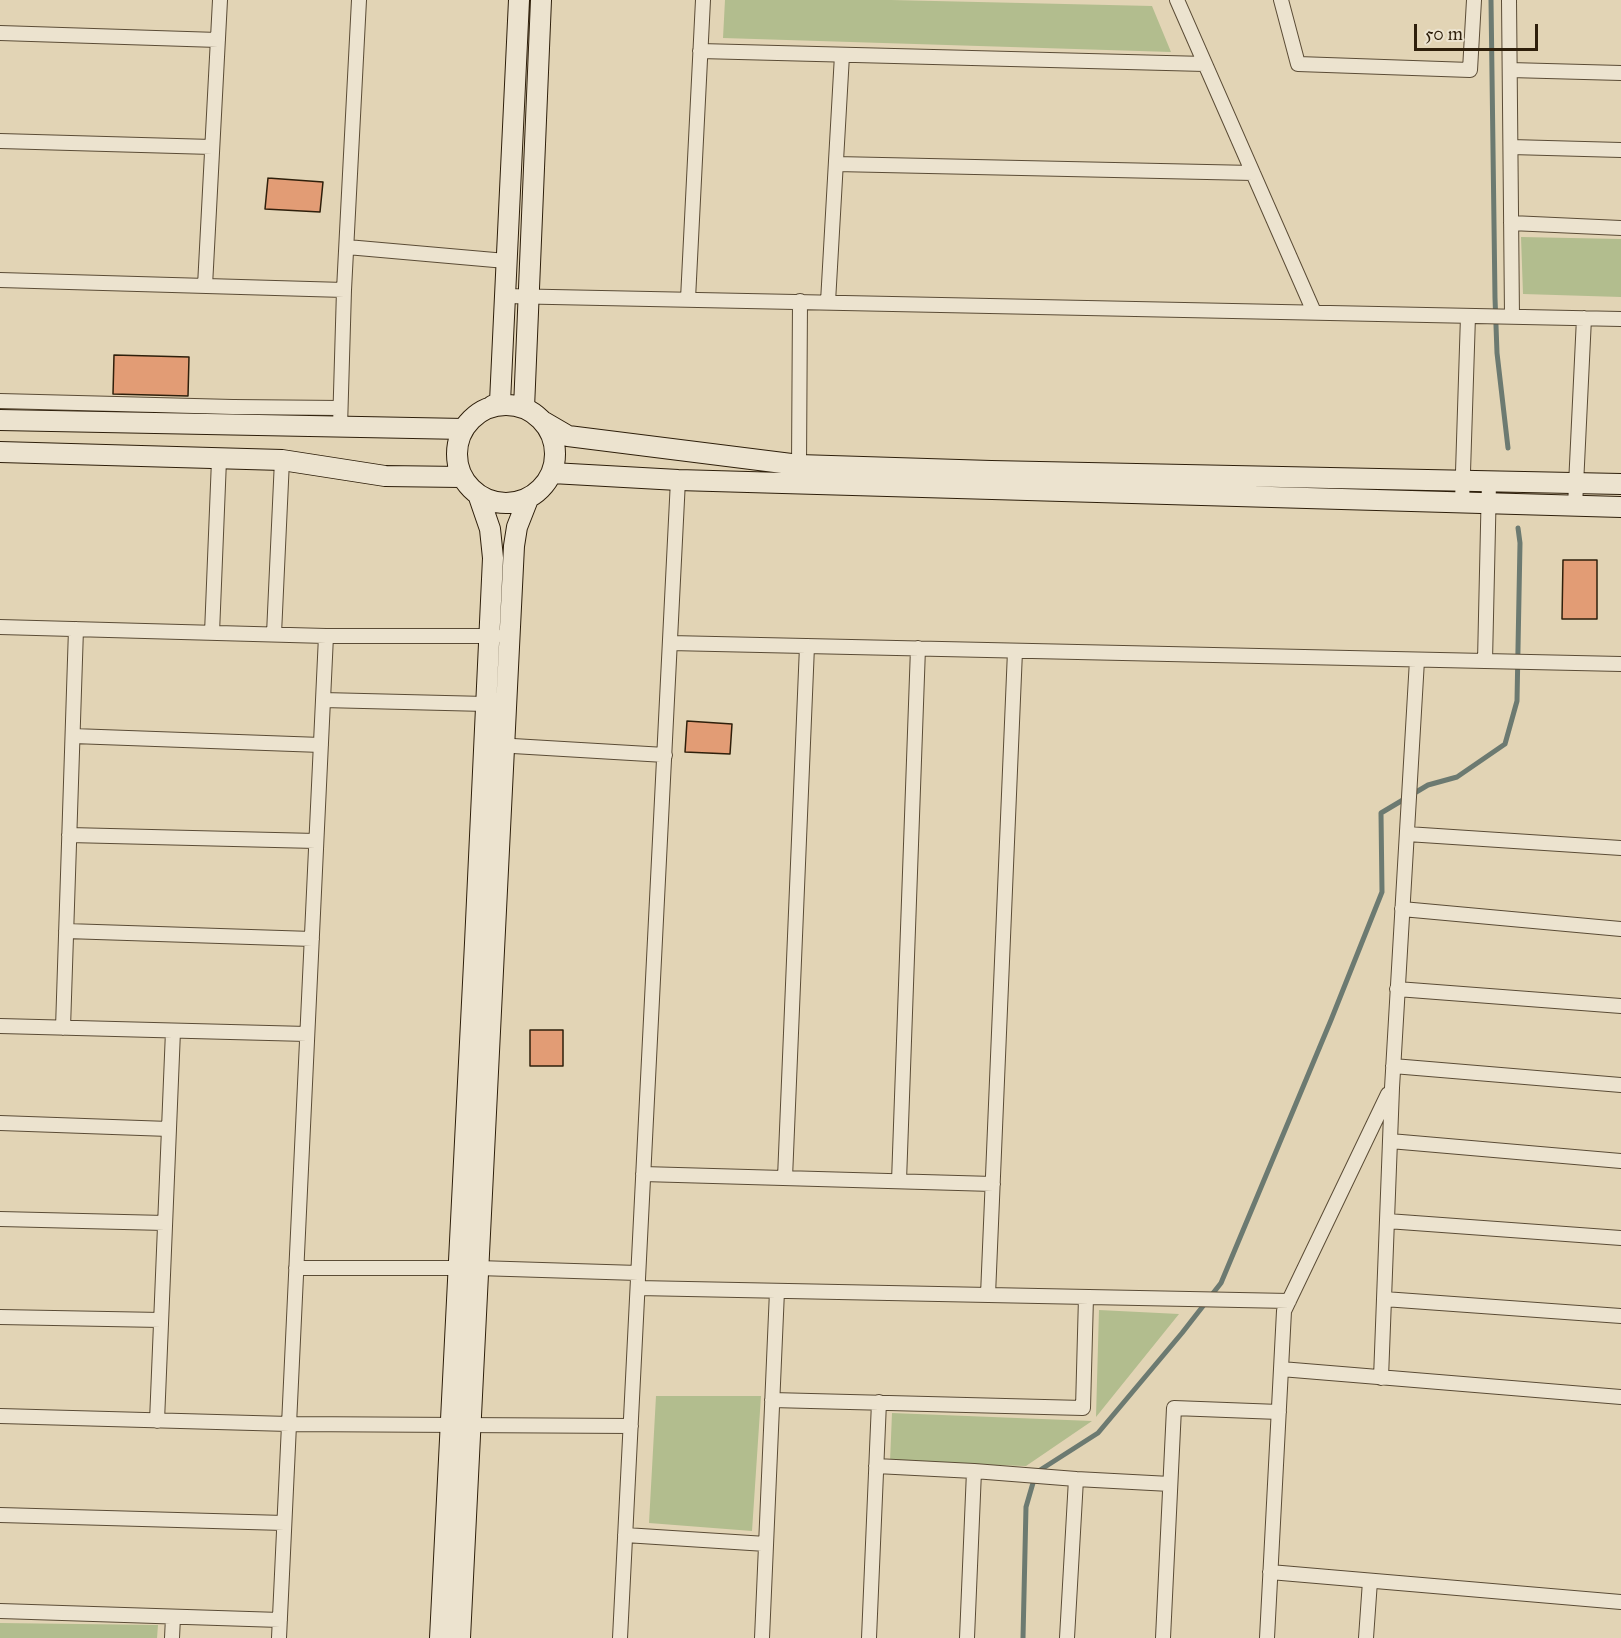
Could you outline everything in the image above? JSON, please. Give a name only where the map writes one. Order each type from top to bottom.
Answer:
[{"type":"street","points":[[205,286],[220,0]]},
{"type":"street","points":[[340,417],[359,0]]},
{"type":"street","points":[[519,0],[500,402],[477,414],[464,429],[459,436],[456,453],[461,477],[472,491],[479,497],[495,503],[512,504],[528,499],[542,488],[552,474],[556,457],[553,437],[544,422]]},
{"type":"street","points":[[524,408],[541,0]]},
{"type":"street","points":[[688,299],[703,0]]},
{"type":"street","points":[[1177,0],[1314,312]]},
{"type":"street","points":[[1281,0],[1298,64],[1470,70],[1474,0]]},
{"type":"street","points":[[1501,316],[1511,223],[1509,0]]},
{"type":"street","points":[[0,33],[218,40]]},
{"type":"street","points":[[700,51],[1205,64]]},
{"type":"street","points":[[828,302],[842,55]]},
{"type":"street","points":[[1510,70],[1621,73]]},
{"type":"street","points":[[0,141],[212,147]]},
{"type":"street","points":[[1510,147],[1621,150]]},
{"type":"street","points":[[836,164],[1253,173]]},
{"type":"street","points":[[1511,223],[1621,228]]},
{"type":"street","points":[[347,247],[506,261]]},
{"type":"street","points":[[0,280],[344,290]]},
{"type":"street","points":[[504,296],[1621,319]]},
{"type":"street","points":[[799,465],[800,301]]},
{"type":"street","points":[[1462,502],[1468,316]]},
{"type":"street","points":[[1575,506],[1584,318]]},
{"type":"street","points":[[0,401],[233,407],[464,429]]},
{"type":"street","points":[[492,406],[512,405],[524,408],[568,436],[799,465],[1621,484]]},
{"type":"street","points":[[0,420],[340,417]]},
{"type":"street","points":[[0,452],[282,460],[385,476],[461,477]]},
{"type":"street","points":[[212,633],[219,459]]},
{"type":"street","points":[[274,634],[282,460]]},
{"type":"street","points":[[552,474],[678,480],[1621,507]]},
{"type":"street","points":[[620,1638],[678,480]]},
{"type":"street","points":[[1485,661],[1489,482]]},
{"type":"street","points":[[479,497],[492,540],[486,704],[495,745]]},
{"type":"street","points":[[460,1638],[461,1424],[495,745],[510,637],[514,546],[517,527],[528,499]]},
{"type":"street","points":[[0,627],[326,636],[510,637]]},
{"type":"street","points":[[63,1028],[76,629]]},
{"type":"street","points":[[279,1638],[326,636]]},
{"type":"street","points":[[670,643],[1621,664]]},
{"type":"street","points":[[785,1178],[807,646]]},
{"type":"street","points":[[899,1181],[918,648]]},
{"type":"street","points":[[988,1295],[1015,651]]},
{"type":"street","points":[[1382,1378],[1393,1066],[1417,660]]},
{"type":"street","points":[[323,700],[486,704]]},
{"type":"street","points":[[73,736],[321,745]]},
{"type":"street","points":[[495,745],[665,755]]},
{"type":"street","points":[[1407,834],[1621,848]]},
{"type":"street","points":[[69,835],[316,841]]},
{"type":"street","points":[[1402,909],[1621,929]]},
{"type":"street","points":[[66,931],[312,939]]},
{"type":"street","points":[[1397,989],[1621,1006]]},
{"type":"street","points":[[0,1026],[307,1034]]},
{"type":"street","points":[[157,1421],[173,1031]]},
{"type":"street","points":[[1393,1066],[1621,1085]]},
{"type":"street","points":[[1267,1638],[1284,1311],[1392,1088]]},
{"type":"street","points":[[0,1123],[169,1129]]},
{"type":"street","points":[[1390,1141],[1621,1161]]},
{"type":"street","points":[[643,1174],[993,1184]]},
{"type":"street","points":[[0,1219],[165,1222]]},
{"type":"street","points":[[1387,1221],[1621,1238]]},
{"type":"street","points":[[296,1268],[469,1268],[639,1273]]},
{"type":"street","points":[[638,1288],[1289,1301]]},
{"type":"street","points":[[762,1638],[777,1291]]},
{"type":"street","points":[[772,1400],[1083,1408],[1086,1297]]},
{"type":"street","points":[[1384,1299],[1621,1316]]},
{"type":"street","points":[[0,1317],[161,1320]]},
{"type":"street","points":[[1281,1370],[1621,1397]]},
{"type":"street","points":[[869,1638],[879,1402]]},
{"type":"street","points":[[1163,1638],[1174,1407],[1279,1412]]},
{"type":"street","points":[[0,1416],[289,1424],[631,1426]]},
{"type":"street","points":[[440,1638],[461,1424]]},
{"type":"street","points":[[876,1466],[1170,1484]]},
{"type":"street","points":[[967,1638],[974,1471]]},
{"type":"street","points":[[1067,1638],[1076,1479]]},
{"type":"street","points":[[0,1515],[284,1523]]},
{"type":"street","points":[[625,1535],[766,1544]]},
{"type":"street","points":[[1270,1572],[1621,1602]]},
{"type":"street","points":[[1366,1638],[1370,1581]]},
{"type":"street","points":[[0,1611],[280,1620]]},
{"type":"street","points":[[172,1638],[173,1617]]},
{"type":"green space","points":[[725,0],[891,0],[1152,6],[1171,52],[723,38]]},
{"type":"green space","points":[[1521,237],[1621,239],[1621,297],[1523,294]]},
{"type":"green space","points":[[1099,1310],[1179,1314],[1096,1417]]},
{"type":"green space","points":[[656,1396],[761,1396],[752,1531],[649,1523]]},
{"type":"green space","points":[[892,1413],[1092,1421],[1026,1466],[890,1462]]},
{"type":"green space","points":[[0,1623],[158,1625],[157,1638],[0,1638]]},
{"type":"building","points":[[268,178],[323,182],[320,212],[265,209]]},
{"type":"building","points":[[114,355],[189,357],[188,396],[113,394]]},
{"type":"building","points":[[1563,560],[1597,560],[1597,619],[1562,619]]},
{"type":"building","points":[[687,721],[732,724],[730,754],[685,752]]},
{"type":"building","points":[[530,1030],[563,1030],[563,1066],[530,1066]]},
{"type":"waterway","points":[[1491,0],[1497,353],[1508,448]]},
{"type":"waterway","points":[[1023,1638],[1026,1507],[1035,1476],[1037,1472],[1098,1433],[1221,1283],[1382,892],[1381,813],[1428,785],[1457,777],[1505,744],[1517,701],[1520,543],[1518,528]]}]
